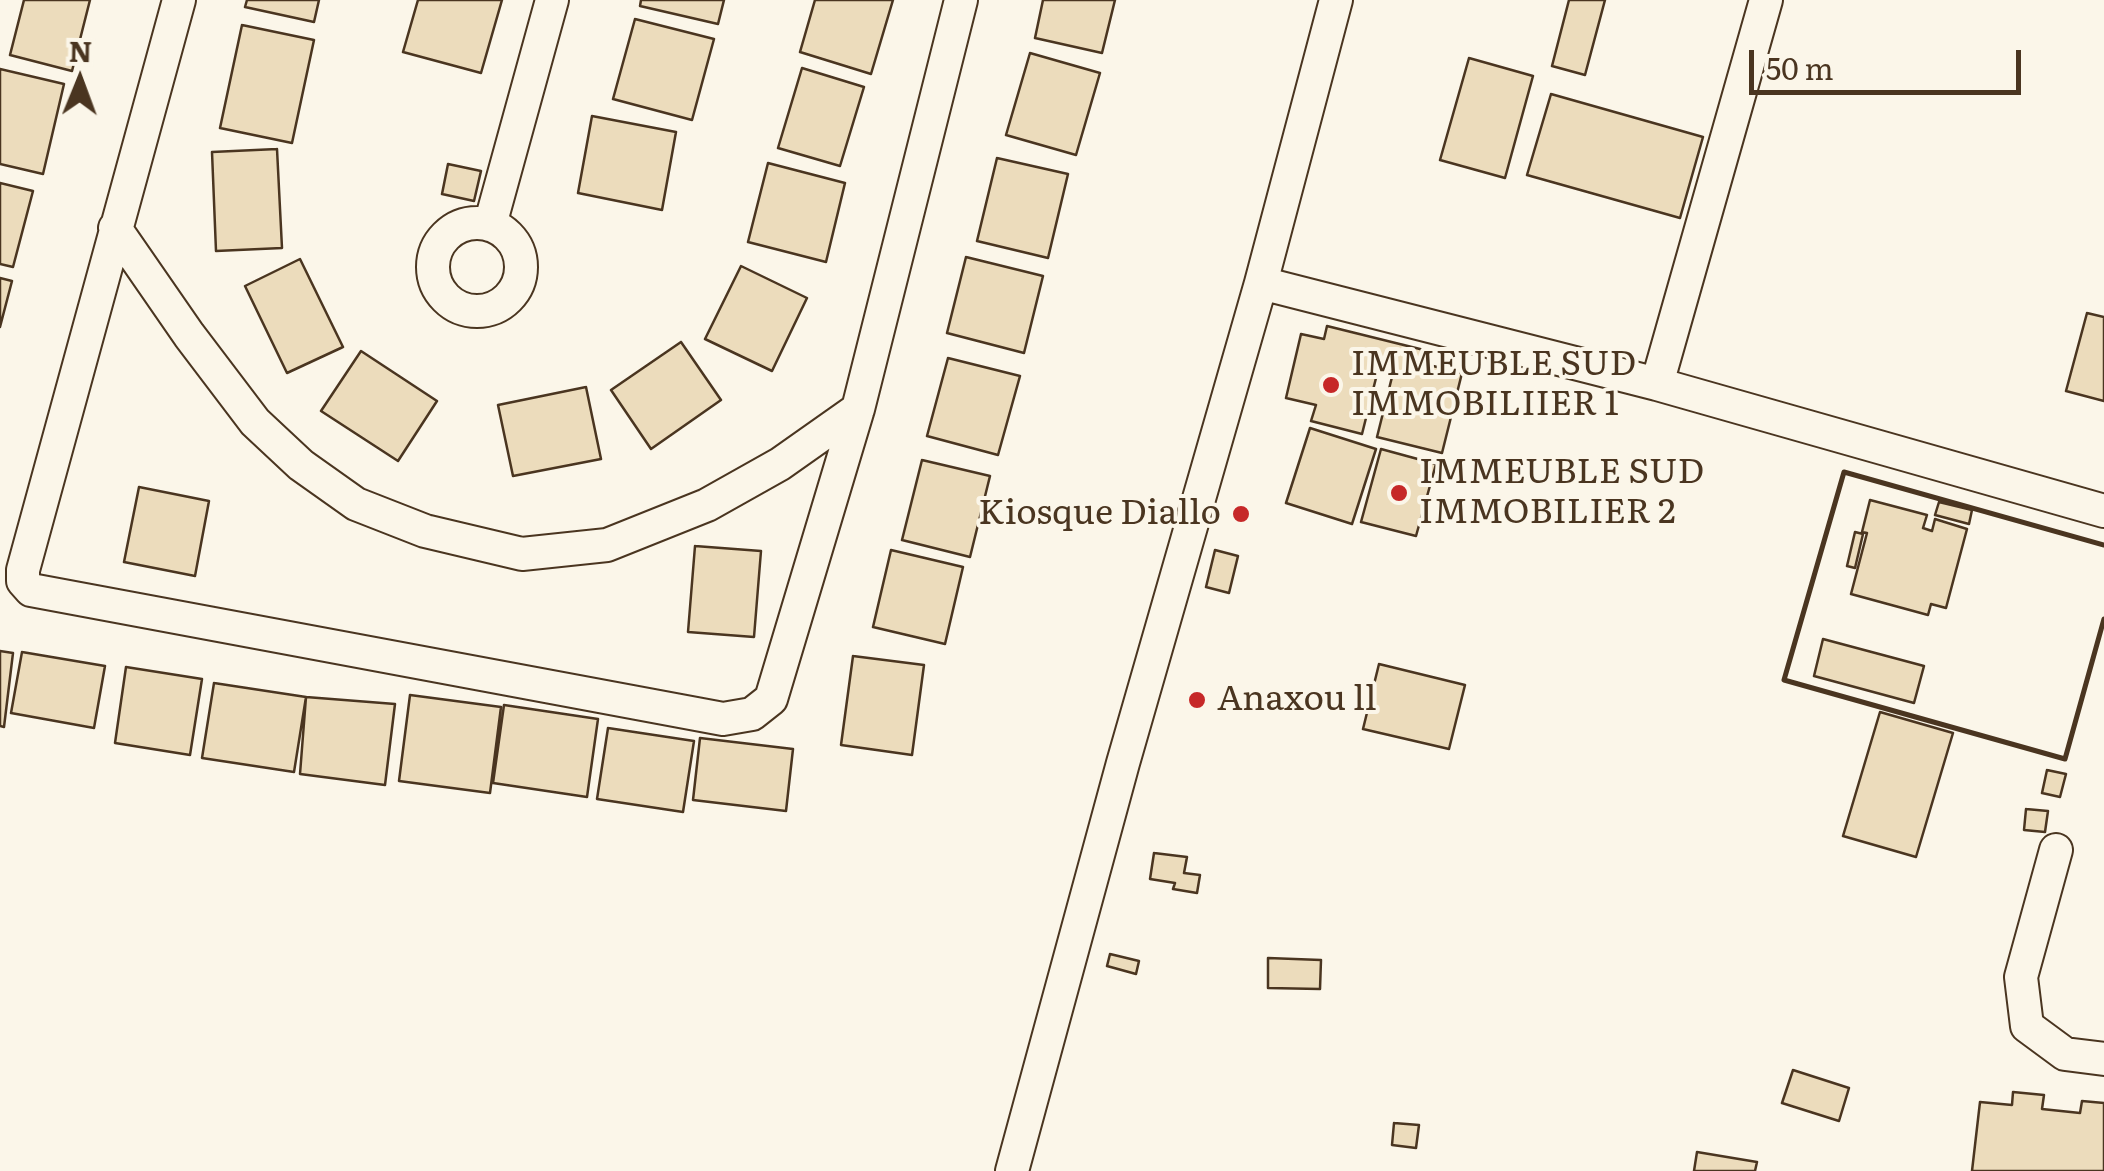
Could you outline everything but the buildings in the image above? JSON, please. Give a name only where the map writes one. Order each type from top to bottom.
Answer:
[{"type":"street","points":[[179,0],[22,570],[23,581],[31,590],[722,719],[752,714],[772,699],[858,409],[961,0]]},
{"type":"street","points":[[490,225],[552,0]]},
{"type":"street","points":[[1012,1171],[1118,781],[1261,283],[1336,0]]},
{"type":"street","points":[[1657,384],[1766,0]]},
{"type":"street","points":[[115,228],[255,422],[301,465],[356,504],[425,531],[522,554],[607,545],[707,505],[780,464],[858,409]]},
{"type":"street","points":[[1261,283],[1657,384],[2104,511]]},
{"type":"street","points":[[2056,850],[2021,977],[2027,1026],[2066,1054],[2104,1059]]},
{"type":"wall","points":[[2104,545],[1844,472],[1784,680],[2065,759],[2104,619]]},
{"type":"place","name":"IMMEUBLE SUD IMMOBILIIER 1","points":[[1331,385]]},
{"type":"place","name":"IMMEUBLE SUD IMMOBILIER 2","points":[[1399,493]]},
{"type":"place","name":"Kiosque Diallo","points":[[1241,514]]},
{"type":"place","name":"Anaxou ll","points":[[1197,700]]}]
